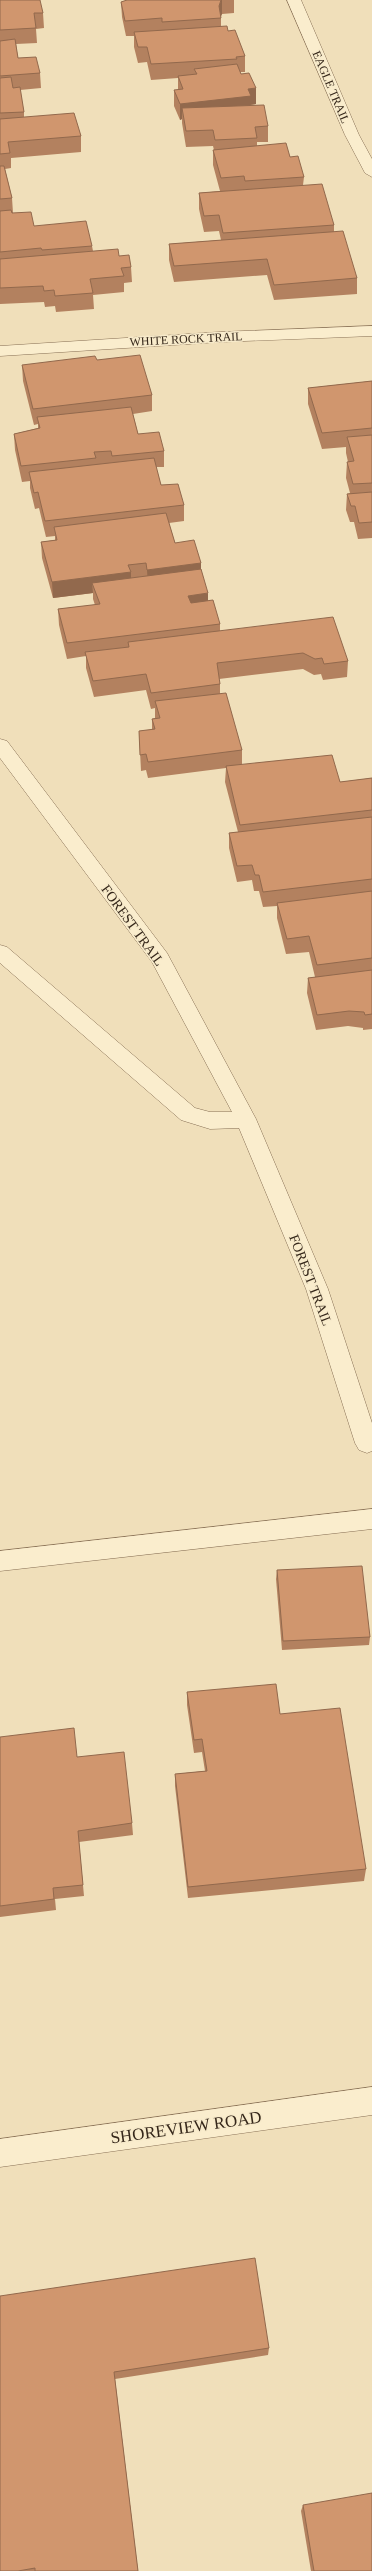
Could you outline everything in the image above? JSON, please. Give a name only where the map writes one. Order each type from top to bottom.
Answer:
[{"type":"street","name":"EAGLE TRAIL","points":[[294,0],[352,135],[372,173]]},
{"type":"street","name":"WHITE ROCK TRAIL","points":[[0,351],[220,337],[372,331]]},
{"type":"street","name":"FOREST TRAIL","points":[[0,745],[160,958],[246,1119],[317,1289],[368,1444]]},
{"type":"street","points":[[0,952],[188,1114],[199,1120],[215,1122],[246,1119]]},
{"type":"street","points":[[0,1561],[372,1519]]},
{"type":"street","name":"SHOREVIEW ROAD","points":[[0,2154],[372,2101]]},
{"type":"building","points":[[0,0],[40,0],[43,13],[34,13],[36,28],[0,30]]},
{"type":"building","points":[[127,0],[221,0],[219,6],[221,18],[162,22],[162,18],[125,21],[121,2]]},
{"type":"building","points":[[227,26],[228,31],[235,30],[245,56],[236,57],[237,59],[151,64],[147,47],[138,47],[134,32]]},
{"type":"building","points":[[15,39],[18,58],[36,57],[40,73],[0,76],[0,41]]},
{"type":"building","points":[[237,64],[241,74],[249,73],[256,88],[248,89],[251,96],[180,104],[174,90],[183,89],[178,76],[197,74],[194,69]]},
{"type":"building","points":[[11,77],[13,88],[20,87],[24,112],[0,113],[0,78]]},
{"type":"building","points":[[264,105],[268,126],[255,127],[257,138],[215,140],[213,130],[186,131],[182,108]]},
{"type":"building","points":[[74,113],[81,136],[8,142],[10,153],[0,154],[0,119]]},
{"type":"building","points":[[286,143],[290,157],[298,156],[304,177],[245,181],[244,176],[221,178],[213,150]]},
{"type":"building","points":[[0,166],[4,166],[12,198],[0,199]]},
{"type":"building","points":[[322,184],[334,225],[223,233],[219,215],[204,216],[199,193]]},
{"type":"building","points":[[11,210],[12,213],[31,212],[34,226],[86,221],[92,246],[42,250],[41,248],[0,252],[0,211]]},
{"type":"building","points":[[343,231],[357,278],[274,285],[267,259],[174,266],[169,244]]},
{"type":"building","points":[[118,249],[119,256],[129,255],[131,267],[121,268],[124,276],[90,279],[93,293],[55,296],[54,290],[44,291],[43,286],[0,288],[0,259]]},
{"type":"building","points":[[140,355],[152,395],[33,409],[22,365],[95,356],[97,360]]},
{"type":"building","points":[[372,381],[372,428],[322,433],[308,388]]},
{"type":"building","points":[[131,407],[138,434],[159,432],[164,451],[112,456],[111,451],[94,452],[96,458],[21,466],[14,434],[40,428],[37,417]]},
{"type":"building","points":[[372,435],[372,483],[353,484],[347,462],[354,461],[347,437]]},
{"type":"building","points":[[154,458],[161,485],[178,484],[184,505],[45,521],[38,492],[34,493],[29,472]]},
{"type":"building","points":[[372,492],[372,522],[359,523],[355,506],[351,506],[347,494]]},
{"type":"building","points":[[166,513],[175,543],[194,540],[201,563],[147,570],[146,563],[128,565],[131,572],[52,582],[41,542],[57,540],[54,527]]},
{"type":"building","points":[[201,569],[208,593],[188,596],[191,603],[213,600],[220,624],[67,643],[58,609],[100,604],[92,583]]},
{"type":"building","points":[[333,617],[348,661],[324,664],[322,658],[315,659],[303,653],[217,663],[220,684],[151,693],[146,674],[93,681],[85,652],[129,647],[128,642]]},
{"type":"building","points":[[226,693],[242,750],[148,762],[146,754],[140,755],[139,731],[155,729],[152,719],[160,718],[155,701]]},
{"type":"building","points":[[332,755],[340,782],[372,778],[372,810],[240,825],[226,766]]},
{"type":"building","points":[[372,817],[372,879],[263,892],[259,875],[255,875],[252,865],[237,866],[229,833]]},
{"type":"building","points":[[372,891],[372,958],[317,965],[309,936],[287,939],[277,903]]},
{"type":"building","points":[[372,970],[372,1014],[365,1015],[364,1012],[349,1011],[317,1015],[308,978]]},
{"type":"building","points":[[362,1566],[370,1637],[283,1641],[277,1570]]},
{"type":"building","points":[[276,1684],[280,1714],[340,1708],[366,1869],[188,1887],[175,1774],[207,1771],[202,1739],[194,1740],[187,1692]]},
{"type":"building","points":[[74,1728],[77,1757],[124,1752],[132,1823],[78,1831],[83,1885],[53,1888],[54,1899],[0,1906],[0,1737]]},
{"type":"building","points":[[255,2258],[269,2348],[114,2372],[138,2571],[35,2571],[35,2568],[18,2571],[0,2571],[0,2296]]},
{"type":"building","points":[[372,2493],[372,2571],[314,2571],[303,2505]]}]
